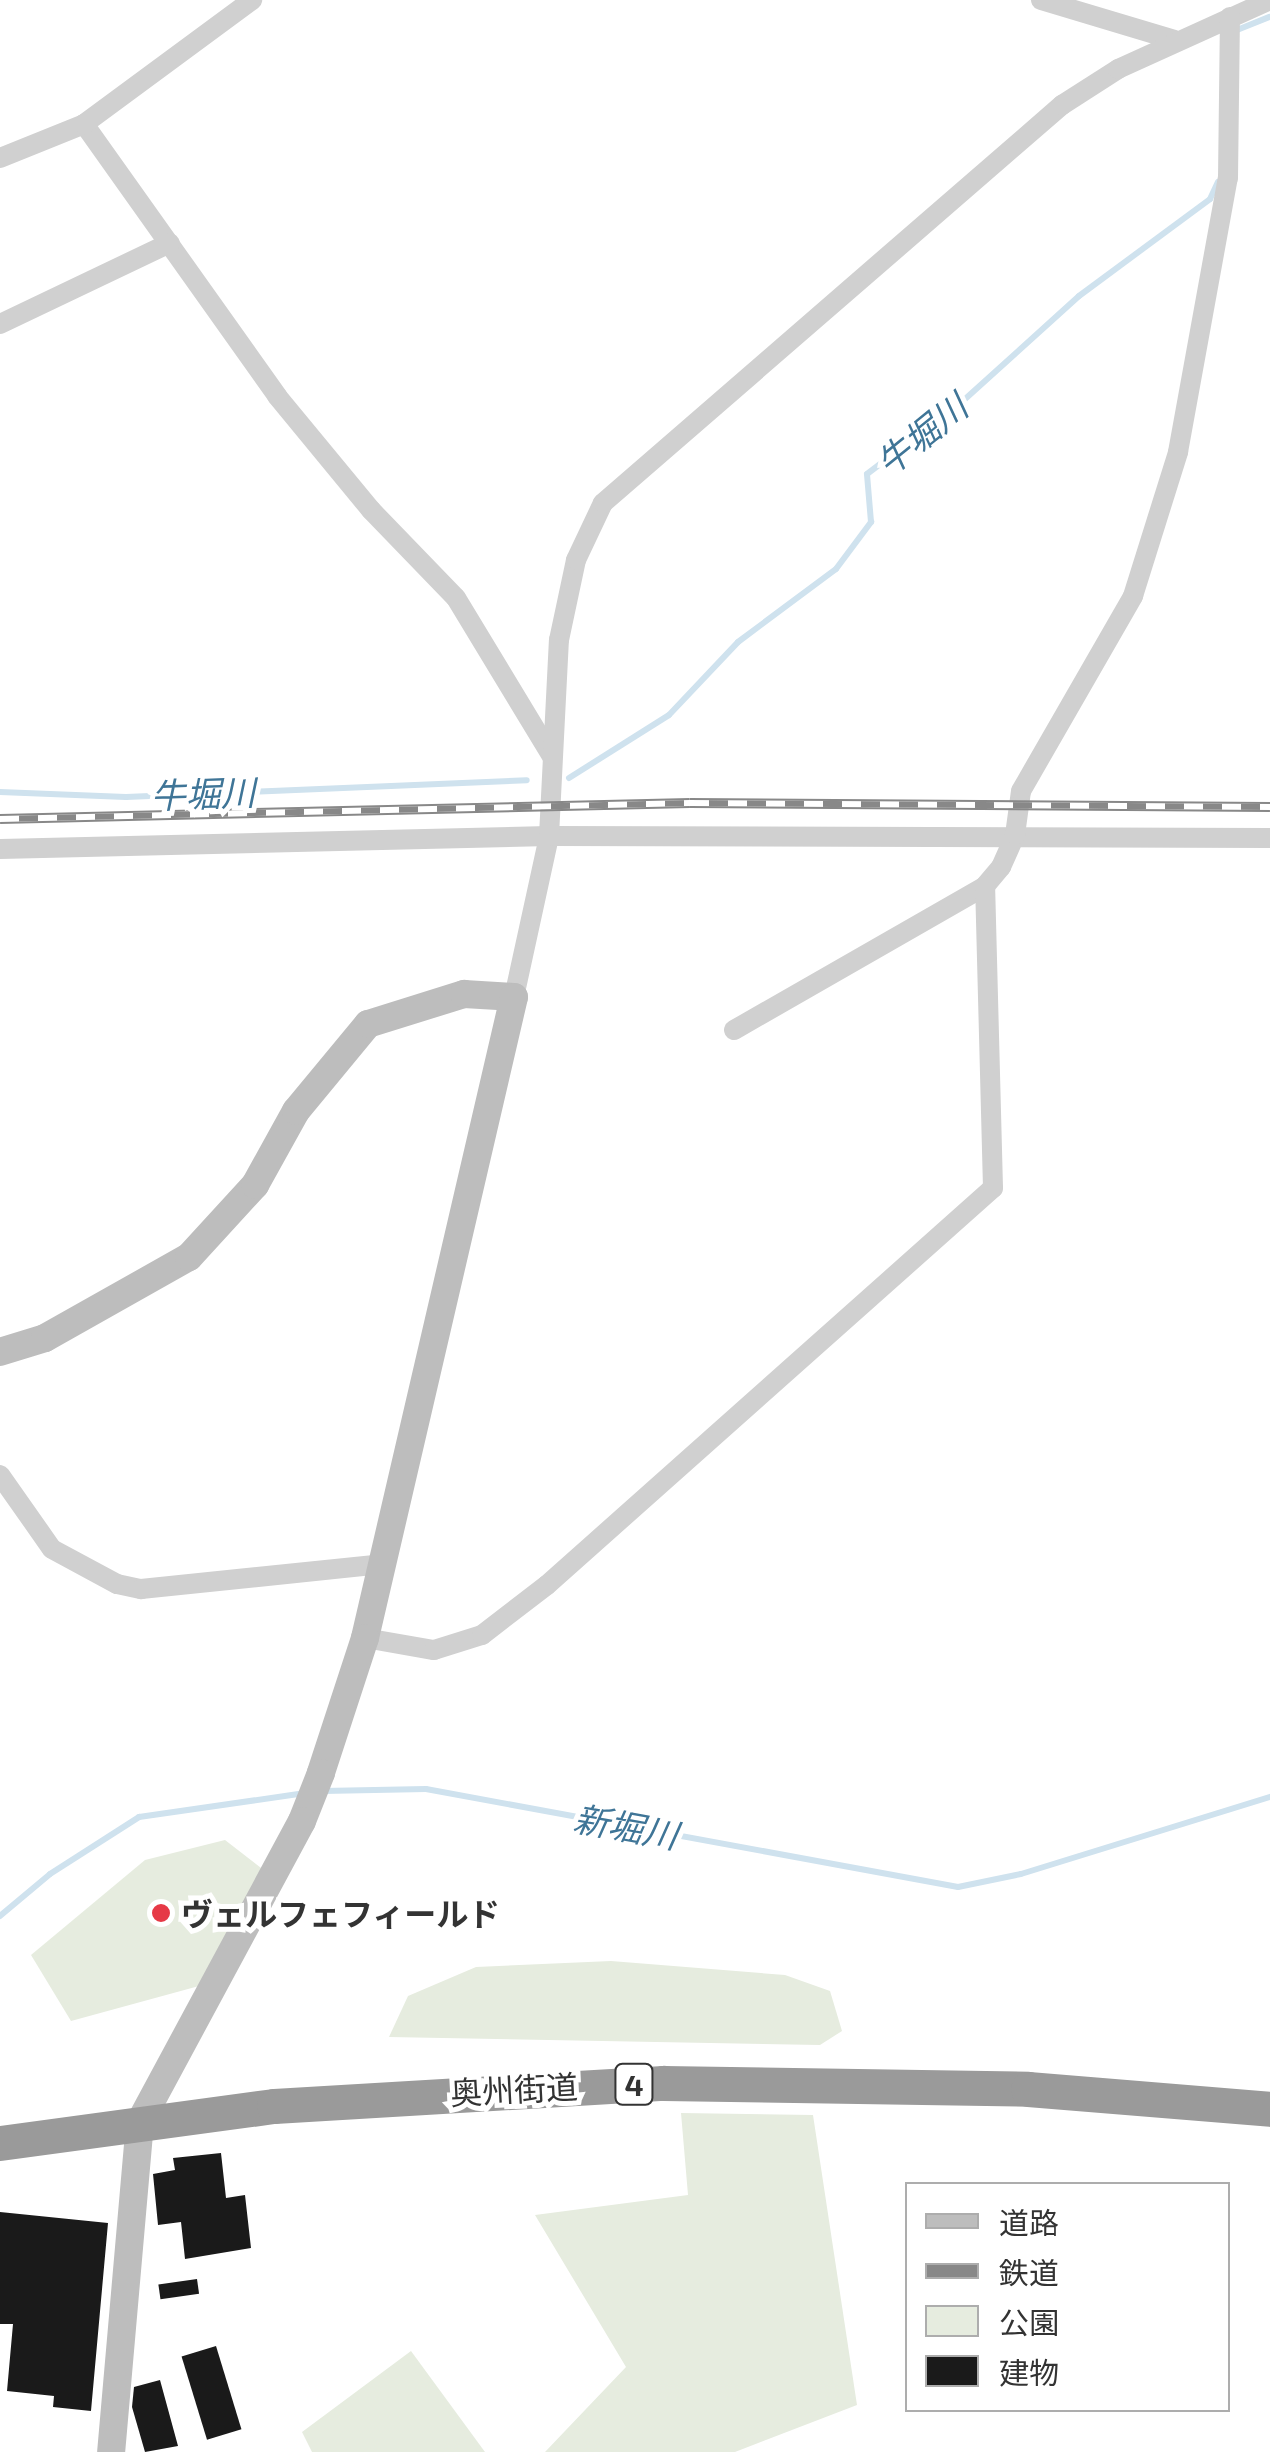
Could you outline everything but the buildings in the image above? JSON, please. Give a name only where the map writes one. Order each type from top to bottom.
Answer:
[{"type":"highway","name":"奥州街道","points":[[0,2143],[140,2122],[451,2092],[780,2081],[1028,2088],[1270,2109]]},
{"type":"street","points":[[0,158],[84,124],[252,0]]},
{"type":"street","points":[[1041,0],[1174,40]]},
{"type":"street","points":[[115,2446],[140,2122],[306,1808],[366,1638],[549,836],[560,640],[576,560],[603,503],[1062,105],[1174,40],[1270,0]]},
{"type":"street","points":[[734,1030],[985,886],[1014,835],[1020,791],[1133,596],[1178,452],[1228,178],[1230,17]]},
{"type":"street","points":[[84,124],[277,396],[370,510],[456,598],[552,755]]},
{"type":"street","points":[[0,324],[170,243]]},
{"type":"street","points":[[0,849],[549,836],[1270,838]]},
{"type":"street","points":[[366,1638],[434,1650],[482,1635],[620,1522],[993,1188],[985,886]]},
{"type":"street","points":[[0,1352],[81,1320],[189,1257],[256,1185],[296,1111],[368,1024],[464,994],[514,997]]},
{"type":"street","points":[[0,1475],[52,1549],[116,1584],[141,1589],[382,1564]]},
{"type":"green space","name":"ヴェルフェフィールド","points":[[225,1840],[265,1871],[199,1986],[71,2021],[31,1955],[145,1860]]},
{"type":"green space","points":[[611,1961],[785,1975],[830,1991],[842,2031],[820,2045],[389,2037],[408,1996],[476,1967]]},
{"type":"green space","points":[[681,2113],[813,2115],[857,2405],[735,2452],[545,2452],[626,2367],[535,2215],[688,2195]]},
{"type":"green space","points":[[411,2351],[485,2452],[312,2452],[302,2432]]},
{"type":"waterway","name":"牛堀川","points":[[1237,30],[1270,17]]},
{"type":"waterway","name":"牛堀川","points":[[569,778],[669,715],[738,642],[836,569],[871,522],[867,474],[964,400],[1079,296],[1210,199],[1218,182]]},
{"type":"waterway","name":"牛堀川","points":[[0,792],[126,797],[527,780]]},
{"type":"waterway","name":"新堀川","points":[[323,1791],[426,1789],[958,1887],[1021,1874],[1270,1797]]},
{"type":"waterway","name":"新堀川","points":[[0,1916],[50,1874],[139,1817],[305,1793]]},
{"type":"railway","points":[[0,819],[690,803],[1270,807]]},
{"type":"place","name":"ヴェルフェフィールド","points":[[161,1913]]}]
